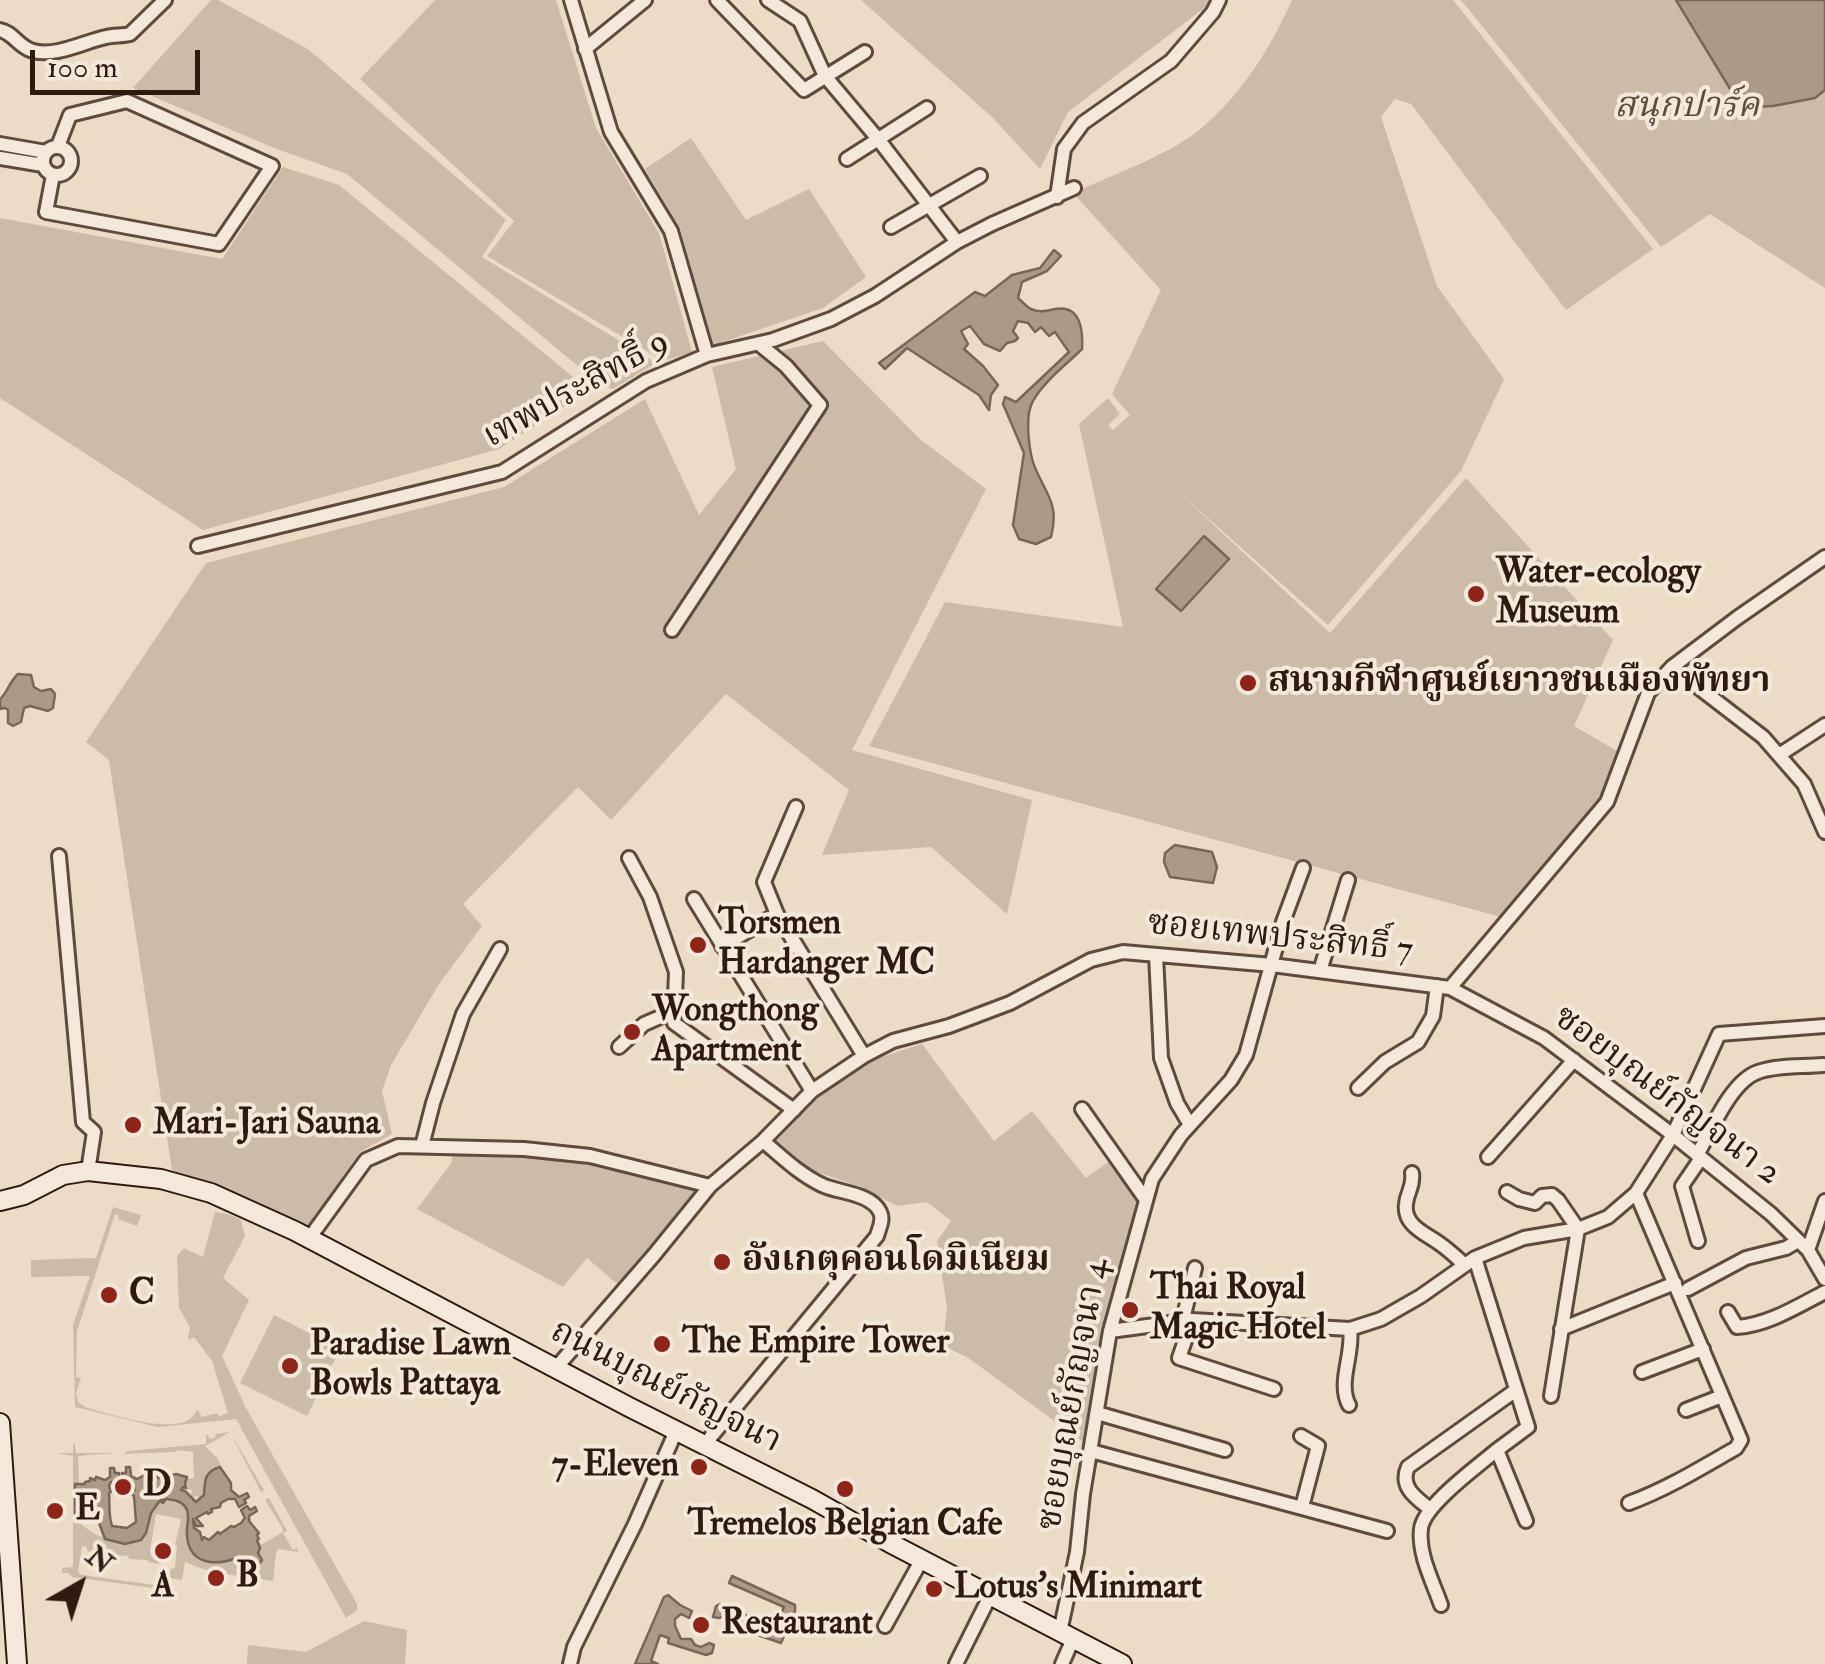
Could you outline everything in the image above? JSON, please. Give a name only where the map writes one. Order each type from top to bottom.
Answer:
[{"type":"street","points":[[0,30],[10,33],[28,50],[42,52],[82,45],[99,38],[130,34],[166,0]]},
{"type":"street","points":[[571,0],[611,132],[671,230],[707,356]]},
{"type":"street","points":[[584,49],[644,0]]},
{"type":"street","points":[[717,0],[804,90],[865,52]]},
{"type":"street","points":[[768,0],[800,21],[825,76],[957,242]]},
{"type":"street","points":[[1058,197],[1064,149],[1082,123],[1171,61],[1213,12],[1218,0]]},
{"type":"street","points":[[127,101],[272,166],[219,244],[46,212],[50,159],[70,116],[127,101]]},
{"type":"street","points":[[846,159],[927,108]]},
{"type":"street","points":[[0,144],[50,159]]},
{"type":"street","points":[[0,158],[50,159]]},
{"type":"street","points":[[891,227],[980,176]]},
{"type":"street","name":"เทพประสิทธิ์ 9","points":[[198,546],[502,472],[646,381],[707,356],[759,344],[831,319],[875,296],[957,242],[1074,188]]},
{"type":"street","points":[[672,630],[820,405],[786,366],[759,344]]},
{"type":"street","name":"ซอยเทพประสิทธิ์ 7","points":[[555,1369],[710,1186],[763,1141],[812,1091],[893,1041],[949,1026],[1010,1003],[1091,960],[1123,952],[1272,965],[1444,987],[1606,802],[1648,693],[1672,667],[1825,557]]},
{"type":"street","points":[[1672,667],[1763,737],[1779,754],[1804,784],[1825,832]]},
{"type":"street","points":[[1779,754],[1825,725]]},
{"type":"street","points":[[796,807],[764,882],[777,914],[864,1056]]},
{"type":"street","points":[[59,856],[83,1122],[94,1132],[88,1170]]},
{"type":"street","points":[[629,858],[650,897],[676,972],[674,1023],[794,1110]]},
{"type":"street","name":"ซอยบุณย์กัญจนา 4","points":[[1062,1664],[1083,1494],[1110,1331],[1152,1179],[1190,1126],[1231,1080],[1246,1055],[1287,909],[1303,868]]},
{"type":"street","points":[[1320,971],[1348,880]]},
{"type":"street","points":[[694,899],[812,1091]]},
{"type":"street","points":[[722,946],[777,914]]},
{"type":"street","points":[[422,1146],[463,1014],[500,949]]},
{"type":"street","points":[[1156,955],[1161,1058],[1190,1126]]},
{"type":"street","points":[[1358,1088],[1384,1062],[1418,1042],[1444,987]]},
{"type":"street","name":"ซอยบุณย์กัญจนา 2","points":[[1444,987],[1544,1038],[1574,1060],[1771,1214],[1803,1246],[1825,1279]]},
{"type":"street","points":[[619,1047],[644,1024],[674,1010]]},
{"type":"street","points":[[1110,1331],[1188,1320],[1350,1329],[1381,1319],[1470,1261],[1524,1238],[1578,1229],[1608,1218],[1636,1193],[1672,1136],[1719,1034],[1825,1026]]},
{"type":"street","points":[[1488,1157],[1574,1060]]},
{"type":"street","points":[[1698,1242],[1682,1186],[1733,1093],[1760,1071],[1824,1062],[1820,1075],[1825,1081]]},
{"type":"street","points":[[1082,1109],[1146,1200]]},
{"type":"street","points":[[706,1444],[877,1236],[882,1220],[880,1210],[870,1202],[825,1187],[800,1173],[763,1141]]},
{"type":"street","points":[[308,1240],[366,1160],[398,1146],[524,1149],[590,1156],[710,1186]]},
{"type":"street","name":"ถนนบุณย์กัญจนา","points":[[0,1201],[24,1195],[64,1174],[88,1170],[162,1179],[211,1193],[294,1231],[706,1444],[1122,1664]]},
{"type":"street","points":[[1412,1173],[1407,1214],[1422,1234],[1470,1261],[1528,1427],[1430,1509],[1420,1525],[1422,1548],[1440,1605]]},
{"type":"street","points":[[1507,1192],[1535,1203],[1542,1196],[1552,1195],[1578,1229],[1551,1396]]},
{"type":"street","points":[[1629,1504],[1662,1491],[1741,1440],[1702,1350],[1681,1286],[1636,1193]]},
{"type":"street","points":[[1561,1329],[1746,1258],[1803,1246],[1825,1201]]},
{"type":"street","points":[[1195,1268],[1180,1358],[1274,1389]]},
{"type":"street","points":[[1728,1312],[1737,1327],[1744,1327],[1776,1317],[1825,1292]]},
{"type":"street","points":[[1349,1404],[1343,1393],[1352,1342],[1350,1329]]},
{"type":"street","points":[[1642,1372],[1702,1350]]},
{"type":"street","points":[[1430,1509],[1406,1485],[1404,1475],[1408,1467],[1516,1390]]},
{"type":"street","points":[[1686,1410],[1722,1396]]},
{"type":"street","points":[[1097,1413],[1225,1450]]},
{"type":"street","points":[[0,1423],[16,1664]]},
{"type":"street","points":[[570,1664],[574,1647],[676,1431]]},
{"type":"street","points":[[1301,1436],[1318,1446],[1302,1506]]},
{"type":"street","points":[[1496,1450],[1526,1521]]},
{"type":"street","points":[[1090,1451],[1388,1532]]},
{"type":"street","points":[[885,1626],[922,1558]]},
{"type":"street","points":[[956,1664],[990,1596]]},
{"type":"green space","points":[[211,0],[218,0],[308,49],[506,220],[482,257],[656,363],[613,389],[602,386],[347,174],[274,148],[133,88]]},
{"type":"green space","points":[[435,0],[556,0],[596,128],[659,233],[692,352],[663,361],[487,256],[514,221],[360,79]]},
{"type":"green space","points":[[861,0],[1209,0],[1207,6],[1068,112],[1040,169],[993,118]]},
{"type":"green space","points":[[1292,0],[1453,0],[1653,249],[1566,310],[1411,104],[1395,99],[1381,117],[1437,286],[1504,379],[1461,471],[1328,625],[1175,489],[1330,633],[1466,478],[1613,640],[1574,726],[1619,752],[1602,798],[1501,917],[869,746],[945,602],[1123,627],[1079,424],[1108,398],[1120,414],[1108,425],[1113,430],[1130,415],[1112,394],[1161,290],[1073,193],[1155,157],[1198,131],[1228,103],[1253,71]]},
{"type":"green space","name":"สนุกปาร์ค","points":[[1461,0],[1825,0],[1825,288],[1710,214],[1661,247]]},
{"type":"green space","points":[[691,138],[746,220],[809,189],[866,277],[823,308],[711,346],[680,228],[645,169]]},
{"type":"green space","points":[[283,167],[339,185],[589,390],[499,449],[203,530],[0,398],[0,218],[222,259]]},
{"type":"green space","points":[[823,341],[921,440],[986,489],[852,750],[1032,800],[1007,914],[931,847],[822,855],[849,790],[726,694],[611,820],[578,787],[463,904],[482,926],[439,984],[391,1065],[382,1091],[392,1134],[360,1152],[308,1227],[172,1170],[109,760],[86,742],[206,563],[504,487],[645,399],[699,515],[736,469],[712,367]]},
{"type":"green space","points":[[922,1044],[994,1141],[1032,1111],[1086,1178],[1108,1162],[1138,1200],[1103,1336],[1086,1444],[967,1357],[943,1346],[947,1308],[937,1241],[951,1221],[927,1202],[897,1206],[858,1186],[811,1170],[774,1143],[821,1095],[847,1075],[877,1059]]},
{"type":"green space","points":[[451,1151],[583,1159],[701,1187],[617,1284],[587,1258],[563,1287],[417,1209],[452,1162]]},
{"type":"green space","points":[[113,1207],[141,1215],[137,1226],[115,1214],[77,1331],[76,1377],[81,1378],[76,1393],[78,1402],[87,1408],[148,1423],[179,1423],[191,1418],[197,1409],[202,1417],[228,1413],[212,1361],[194,1337],[188,1338],[190,1327],[179,1308],[177,1256],[184,1248],[203,1257],[215,1212],[241,1220],[245,1236],[223,1278],[249,1300],[222,1356],[246,1408],[357,1604],[357,1610],[346,1618],[236,1419],[158,1427],[75,1407],[73,1325],[90,1276],[31,1277],[31,1260],[96,1258]]},
{"type":"green space","name":"Paradise Lawn Bowls Pattaya","points":[[274,1315],[340,1349],[307,1416],[240,1383]]},
{"type":"green space","points":[[230,1432],[264,1490],[261,1492]]},
{"type":"green space","points":[[230,1432],[205,1446],[221,1466],[209,1473],[200,1501],[191,1495],[192,1490],[185,1483],[194,1478],[193,1452],[124,1454],[206,1444],[206,1435],[209,1439]]},
{"type":"green space","points":[[73,1444],[76,1453],[115,1453],[78,1457],[75,1514],[80,1517],[79,1522],[98,1535],[113,1541],[137,1542],[146,1533],[151,1513],[161,1499],[177,1501],[188,1512],[187,1537],[193,1554],[213,1563],[237,1558],[245,1567],[258,1564],[259,1546],[283,1532],[265,1500],[269,1498],[287,1531],[283,1533],[298,1552],[278,1549],[273,1581],[211,1572],[185,1562],[182,1580],[169,1578],[175,1568],[181,1519],[156,1514],[150,1551],[151,1556],[160,1558],[159,1564],[91,1553],[82,1546],[78,1572],[154,1585],[153,1588],[62,1573],[62,1568],[73,1567],[73,1456],[57,1453],[73,1453]]},
{"type":"green space","points":[[364,1621],[407,1630],[405,1664],[247,1664],[248,1645],[306,1652]]},
{"type":"shaded area","points":[[1676,0],[1825,0],[1825,90],[1815,98],[1753,107],[1732,92]]},
{"type":"shaded area","points":[[1054,250],[1061,256],[1047,271],[1022,282],[1018,298],[1037,311],[1070,311],[1079,320],[1082,349],[1043,387],[1030,408],[1031,455],[1054,517],[1051,537],[1036,544],[1019,539],[1013,525],[1024,453],[1003,404],[1005,397],[1016,402],[1069,352],[1055,332],[1049,336],[1041,327],[1035,332],[1028,323],[1018,321],[1013,331],[1018,338],[1000,351],[984,344],[970,326],[961,331],[968,344],[964,349],[998,385],[991,395],[989,410],[979,395],[907,348],[885,369],[879,363],[975,292],[985,296],[1012,275],[1040,268]]},
{"type":"shaded area","points":[[1204,536],[1229,559],[1181,611],[1156,589]]},
{"type":"shaded area","points":[[18,674],[31,675],[34,687],[41,691],[51,689],[55,694],[53,708],[24,708],[21,722],[13,726],[8,723],[8,710],[0,709],[0,699]]},
{"type":"shaded area","points":[[1175,845],[1212,852],[1217,867],[1213,883],[1170,877],[1165,853]]},
{"type":"shaded area","points":[[126,1467],[137,1479],[145,1475],[187,1477],[186,1488],[181,1490],[196,1502],[204,1495],[208,1474],[220,1467],[231,1483],[231,1490],[239,1497],[247,1493],[249,1497],[239,1507],[235,1499],[228,1499],[212,1512],[196,1518],[203,1526],[196,1526],[193,1519],[194,1528],[202,1540],[209,1540],[241,1523],[245,1518],[241,1510],[255,1507],[257,1511],[249,1516],[249,1521],[259,1533],[260,1563],[243,1567],[237,1558],[212,1562],[198,1558],[189,1545],[187,1510],[173,1500],[163,1503],[161,1499],[141,1540],[125,1544],[105,1539],[89,1511],[75,1514],[75,1484],[85,1484],[96,1477],[105,1480],[110,1477],[110,1468],[114,1468],[119,1481],[109,1486],[111,1522],[112,1526],[127,1528],[136,1522],[132,1495],[135,1490],[131,1481],[122,1481]]},
{"type":"shaded area","points":[[732,1576],[795,1605],[781,1643],[752,1633],[750,1625],[728,1615],[713,1617],[720,1604],[766,1624],[764,1629],[773,1632],[784,1607],[729,1583]]},
{"type":"shaded area","points":[[668,1595],[692,1611],[689,1618],[681,1614],[675,1619],[681,1639],[691,1639],[701,1647],[714,1645],[712,1653],[706,1655],[668,1643],[669,1638],[660,1635],[651,1661],[658,1664],[635,1664],[664,1597]]},
{"type":"place","name":"Water-ecology Museum","points":[[1476,594]]},
{"type":"place","name":"สนามกีฬาศูนย์เยาวชนเมืองพัทยา","points":[[1248,683]]},
{"type":"place","name":"Torsmen Hardanger MC","points":[[698,945]]},
{"type":"place","name":"Wongthong Apartment","points":[[632,1032]]},
{"type":"place","name":"Mari-Jari Sauna","points":[[133,1125]]},
{"type":"place","name":"อังเกตุคอนโดมิเนียม","points":[[722,1262]]},
{"type":"place","name":"C","points":[[109,1295]]},
{"type":"place","name":"Thai Royal Magic Hotel","points":[[1130,1310]]},
{"type":"place","name":"The Empire Tower","points":[[662,1344]]},
{"type":"place","name":"Paradise Lawn Bowls Pattaya","points":[[290,1366]]},
{"type":"place","name":"7-Eleven","points":[[699,1467]]},
{"type":"place","name":"D","points":[[123,1487]]},
{"type":"place","name":"Tremelos Belgian Cafe","points":[[845,1489]]},
{"type":"place","name":"E","points":[[55,1511]]},
{"type":"place","name":"A","points":[[163,1551]]},
{"type":"place","name":"B","points":[[216,1578]]},
{"type":"place","name":"Lotus's Minimart","points":[[934,1589]]},
{"type":"place","name":"Restaurant","points":[[701,1625]]}]
